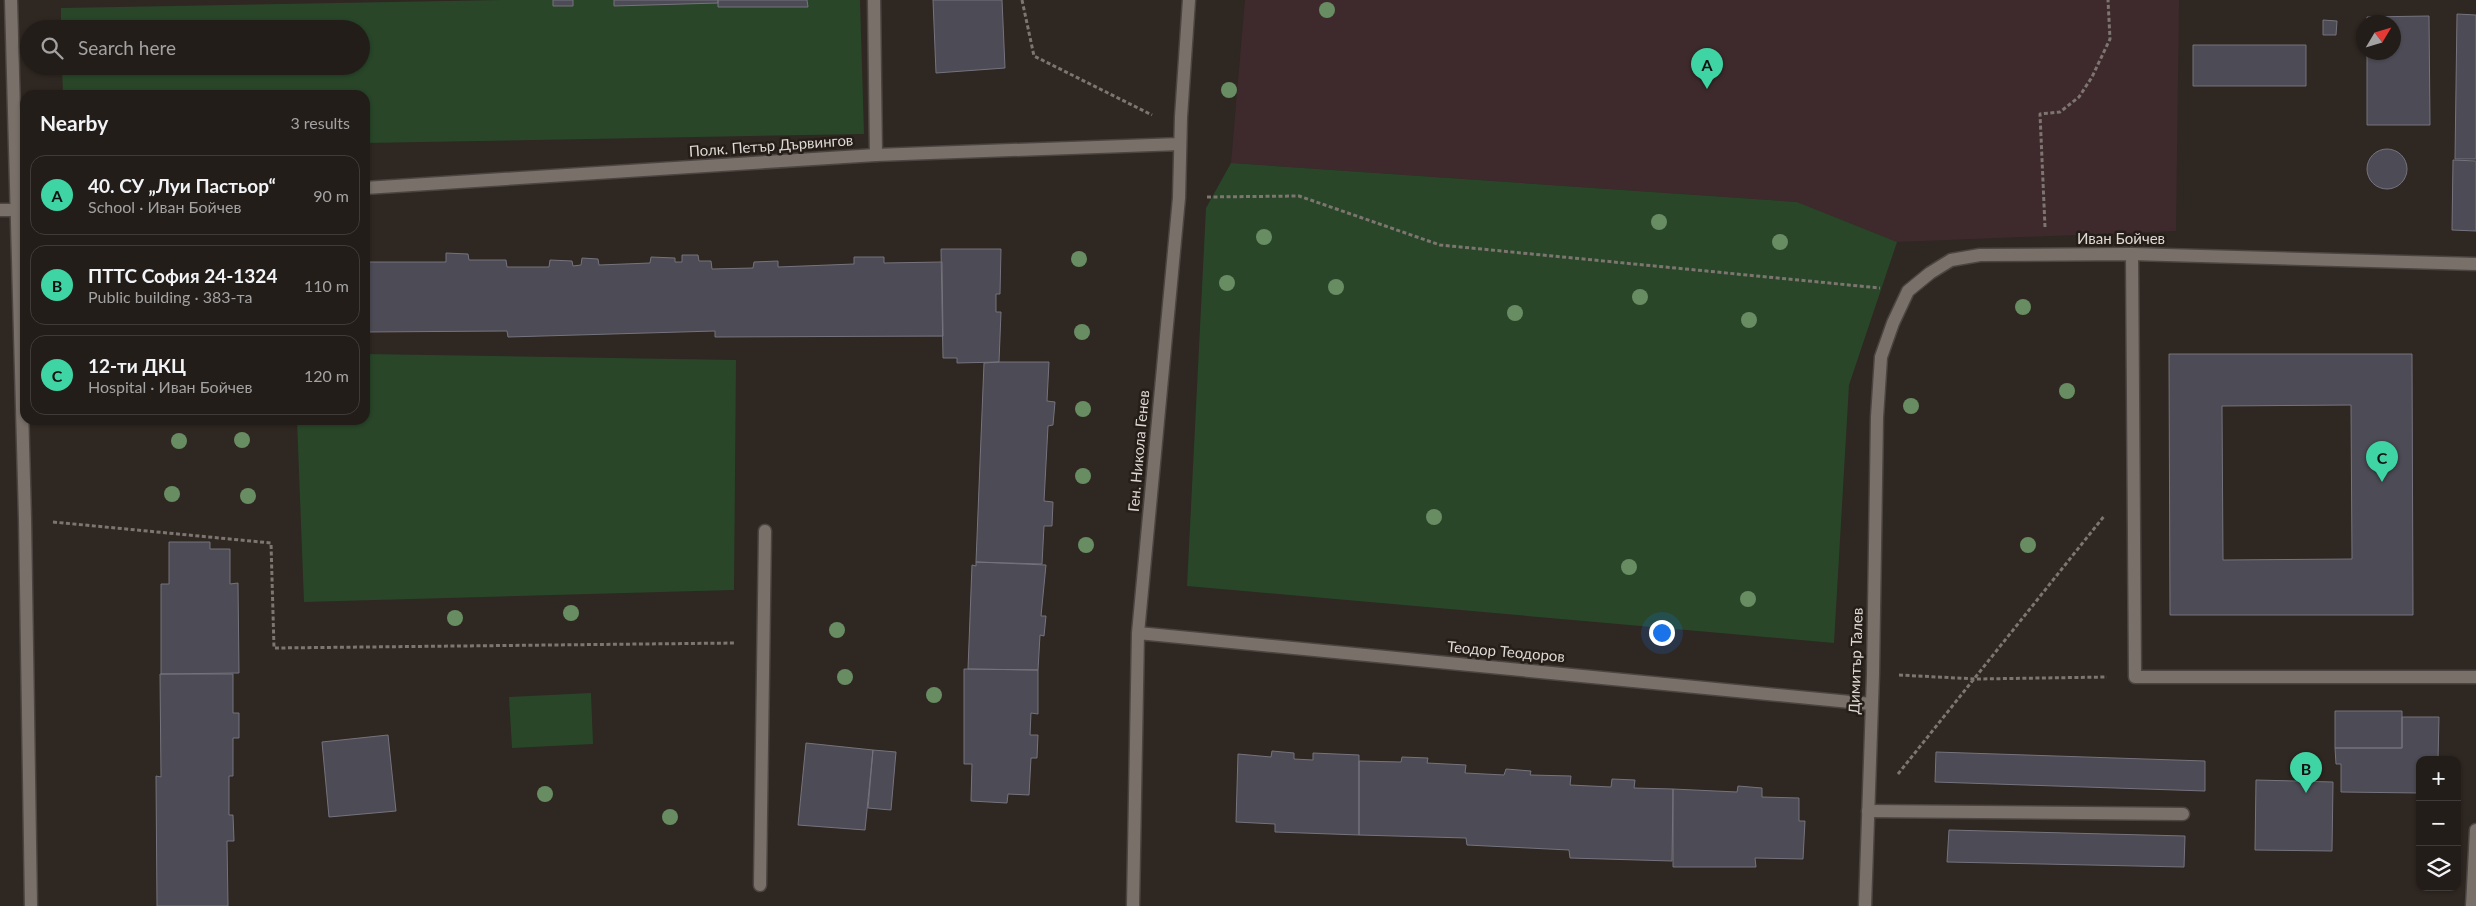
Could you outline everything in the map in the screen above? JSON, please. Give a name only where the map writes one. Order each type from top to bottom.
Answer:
[{"type":"street","points":[[11,0],[20,189]]},
{"type":"street","points":[[874,0],[876,155]]},
{"type":"street","name":"Ген. Никола Генев","points":[[1133,906],[1138,633],[1179,198],[1180,144],[1189,0]]},
{"type":"street","name":"Полк. Петър Дървингов","points":[[370,188],[876,155],[1180,144]]},
{"type":"street","points":[[0,210],[20,210]]},
{"type":"street","points":[[2132,254],[2135,677],[2476,677]]},
{"type":"street","name":"Иван Бойчев","points":[[1877,417],[1880,357],[1892,323],[1908,291],[1930,273],[1951,260],[1980,255],[2132,254],[2476,264]]},
{"type":"street","name":"Димитър Талев","points":[[1865,906],[1870,704],[1873,674],[1877,417]]},
{"type":"street","points":[[24,425],[31,906]]},
{"type":"street","points":[[760,885],[765,531]]},
{"type":"street","name":"Теодор Теодоров","points":[[1138,633],[1870,704]]},
{"type":"street","points":[[1868,811],[2183,814]]},
{"type":"street","points":[[2472,906],[2476,830]]},
{"type":"path","points":[[1022,0],[1034,56],[1152,115]]},
{"type":"path","points":[[2046,255],[2040,114],[2060,112],[2079,97],[2092,77],[2110,39],[2108,0]]},
{"type":"path","points":[[1179,198],[1299,196],[1440,245],[1908,291]]},
{"type":"path","points":[[1868,811],[1976,680],[2134,479]]},
{"type":"path","points":[[25,519],[271,544],[274,648],[762,643]]},
{"type":"path","points":[[1873,674],[1976,680],[2135,677]]},
{"type":"shaded area","points":[[1245,0],[2179,0],[2176,231],[1897,242],[1797,202],[1231,163]]},
{"type":"green space","points":[[501,0],[860,0],[864,134],[370,143],[370,90],[63,90],[62,75],[370,75],[370,20],[61,20],[61,8]]},
{"type":"green space","points":[[1231,163],[1797,202],[1897,242],[1849,385],[1834,643],[1187,586],[1206,208]]},
{"type":"green space","points":[[370,354],[736,360],[734,590],[304,602],[297,425],[370,425]]},
{"type":"green space","points":[[591,693],[593,744],[512,748],[509,697]]},
{"type":"building","points":[[553,0],[573,0],[573,6],[553,6]]},
{"type":"building","points":[[614,0],[718,0],[718,3],[614,6]]},
{"type":"building","points":[[718,0],[807,0],[808,7],[718,7]]},
{"type":"building","points":[[933,0],[1002,0],[1005,68],[936,73]]},
{"type":"building","points":[[2457,14],[2476,15],[2476,159],[2455,159]]},
{"type":"building","points":[[2401,16],[2429,16],[2430,125],[2367,125],[2367,60],[2401,60]]},
{"type":"building","points":[[2323,20],[2337,21],[2336,35],[2323,35]]},
{"type":"building","points":[[2193,45],[2306,45],[2306,86],[2193,86]]},
{"type":"building","points":[[2387,149],[2401,155],[2407,169],[2401,183],[2387,189],[2373,183],[2367,169],[2373,155]]},
{"type":"building","points":[[2453,160],[2476,161],[2476,231],[2452,230]]},
{"type":"building","points":[[941,249],[1001,249],[1000,294],[996,294],[996,312],[1001,312],[999,362],[957,363],[957,358],[943,358]]},
{"type":"building","points":[[446,253],[468,254],[469,260],[506,260],[507,267],[549,267],[550,260],[572,261],[573,266],[581,265],[582,258],[598,259],[599,265],[650,263],[651,257],[675,258],[675,262],[682,262],[682,255],[698,255],[699,261],[711,261],[712,269],[753,268],[754,262],[778,261],[778,267],[854,264],[854,257],[884,257],[884,263],[942,262],[943,336],[715,337],[715,331],[508,337],[507,331],[370,332],[370,262],[446,262]]},
{"type":"building","points":[[2169,354],[2412,354],[2413,615],[2170,615]],"holes":[[[2351,405],[2352,559],[2223,560],[2222,406]]]},
{"type":"building","points":[[1049,362],[1047,401],[1055,402],[1053,425],[1048,426],[1044,501],[1053,502],[1052,526],[1044,526],[1042,564],[976,562],[984,363]]},
{"type":"building","points":[[169,542],[210,542],[210,549],[230,549],[230,584],[238,583],[239,673],[161,674],[161,584],[169,584]]},
{"type":"building","points":[[976,562],[1046,565],[1041,616],[1046,616],[1044,636],[1040,635],[1038,670],[968,669],[972,565],[976,566]]},
{"type":"building","points":[[964,669],[1038,670],[1038,714],[1031,713],[1030,735],[1038,735],[1037,758],[1031,758],[1029,795],[1008,794],[1007,803],[971,801],[972,764],[964,764]]},
{"type":"building","points":[[160,674],[233,674],[233,713],[239,713],[239,738],[233,738],[233,776],[229,776],[229,815],[233,815],[234,841],[227,841],[228,906],[157,906],[156,776],[161,777]]},
{"type":"building","points":[[2335,711],[2402,711],[2402,748],[2335,748]]},
{"type":"building","points":[[2402,717],[2439,717],[2438,756],[2416,756],[2416,793],[2341,792],[2341,764],[2336,764],[2335,748],[2402,748]]},
{"type":"building","points":[[388,735],[396,811],[329,817],[322,742]]},
{"type":"building","points":[[806,743],[873,750],[865,830],[798,825]]},
{"type":"building","points":[[873,750],[896,752],[891,810],[868,808]]},
{"type":"building","points":[[1272,751],[1294,753],[1294,759],[1313,760],[1313,753],[1359,755],[1359,835],[1275,832],[1275,824],[1236,822],[1238,754],[1271,757]]},
{"type":"building","points":[[1936,752],[2205,761],[2205,791],[1935,782]]},
{"type":"building","points":[[1402,757],[1428,758],[1427,763],[1466,765],[1465,773],[1504,775],[1506,769],[1531,771],[1530,775],[1571,776],[1570,785],[1611,787],[1612,779],[1635,780],[1634,788],[1673,789],[1672,861],[1570,858],[1569,850],[1467,845],[1466,838],[1359,835],[1359,761],[1401,762]]},
{"type":"building","points":[[2256,780],[2333,782],[2332,851],[2255,850]]},
{"type":"building","points":[[1738,786],[1762,788],[1762,797],[1799,798],[1799,821],[1805,821],[1803,859],[1755,858],[1756,867],[1673,867],[1673,789],[1737,792]]},
{"type":"building","points":[[1949,830],[2185,836],[2184,867],[1947,862]]},
{"type":"place","name":"40. СУ „Луи Пастьор“","points":[[1707,89]]},
{"type":"place","name":"12-ти ДКЦ","points":[[2382,482]]},
{"type":"place","name":"ПТТС София 24-1324","points":[[2306,793]]}]
